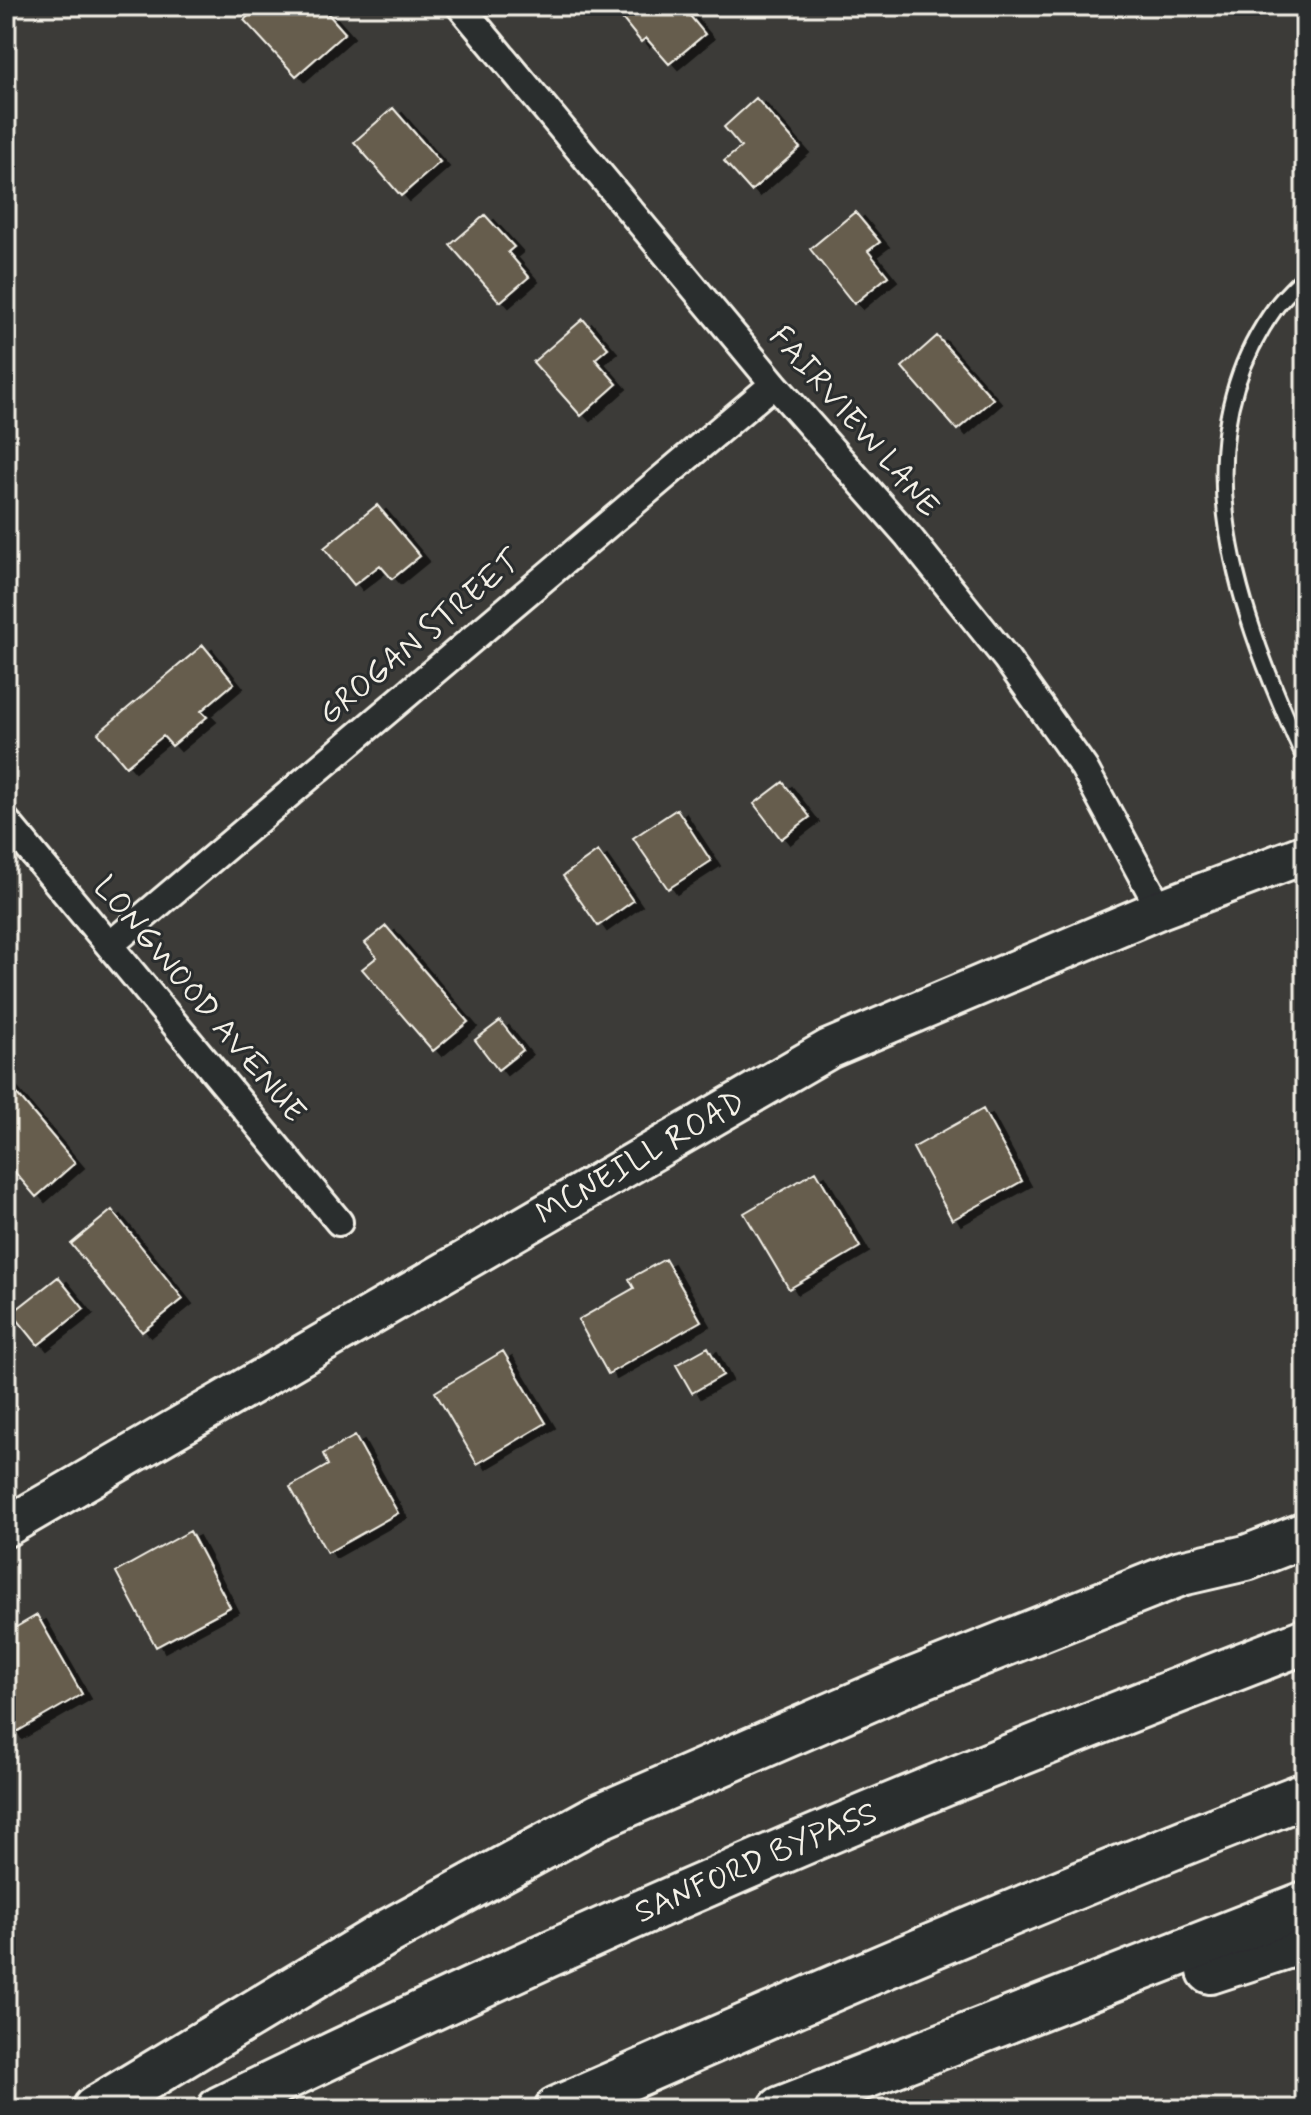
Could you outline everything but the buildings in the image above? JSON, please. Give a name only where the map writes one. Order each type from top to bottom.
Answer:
[{"type":"highway","points":[[1181,1573],[1238,1539],[1305,1511]]},
{"type":"highway","points":[[95,2109],[388,1932],[598,1817],[906,1683],[1181,1573],[1246,1558],[1305,1535]]},
{"type":"highway","name":"SANFORD BYPASS","points":[[220,2109],[354,2044],[707,1883],[1048,1741],[1305,1641]]},
{"type":"highway","points":[[557,2109],[800,2002],[1205,1833],[1305,1795]]},
{"type":"highway","points":[[781,2109],[1305,1904]]},
{"type":"highway","points":[[958,2041],[1014,2034],[1305,1940]]},
{"type":"street","name":"FAIRVIEW LANE","points":[[460,6],[774,384],[908,536],[1006,658],[1084,768],[1160,909]]},
{"type":"street","name":"GROGAN STREET","points":[[110,945],[774,384]]},
{"type":"street","name":"LONGWOOD AVENUE","points":[[6,821],[339,1222]]},
{"type":"street","name":"MCNEILL ROAD","points":[[6,1527],[829,1049],[1160,909],[1305,854]]},
{"type":"lane","points":[[1305,276],[1276,306],[1252,346],[1226,429],[1222,484],[1230,543],[1248,615],[1275,693],[1305,759]]}]
